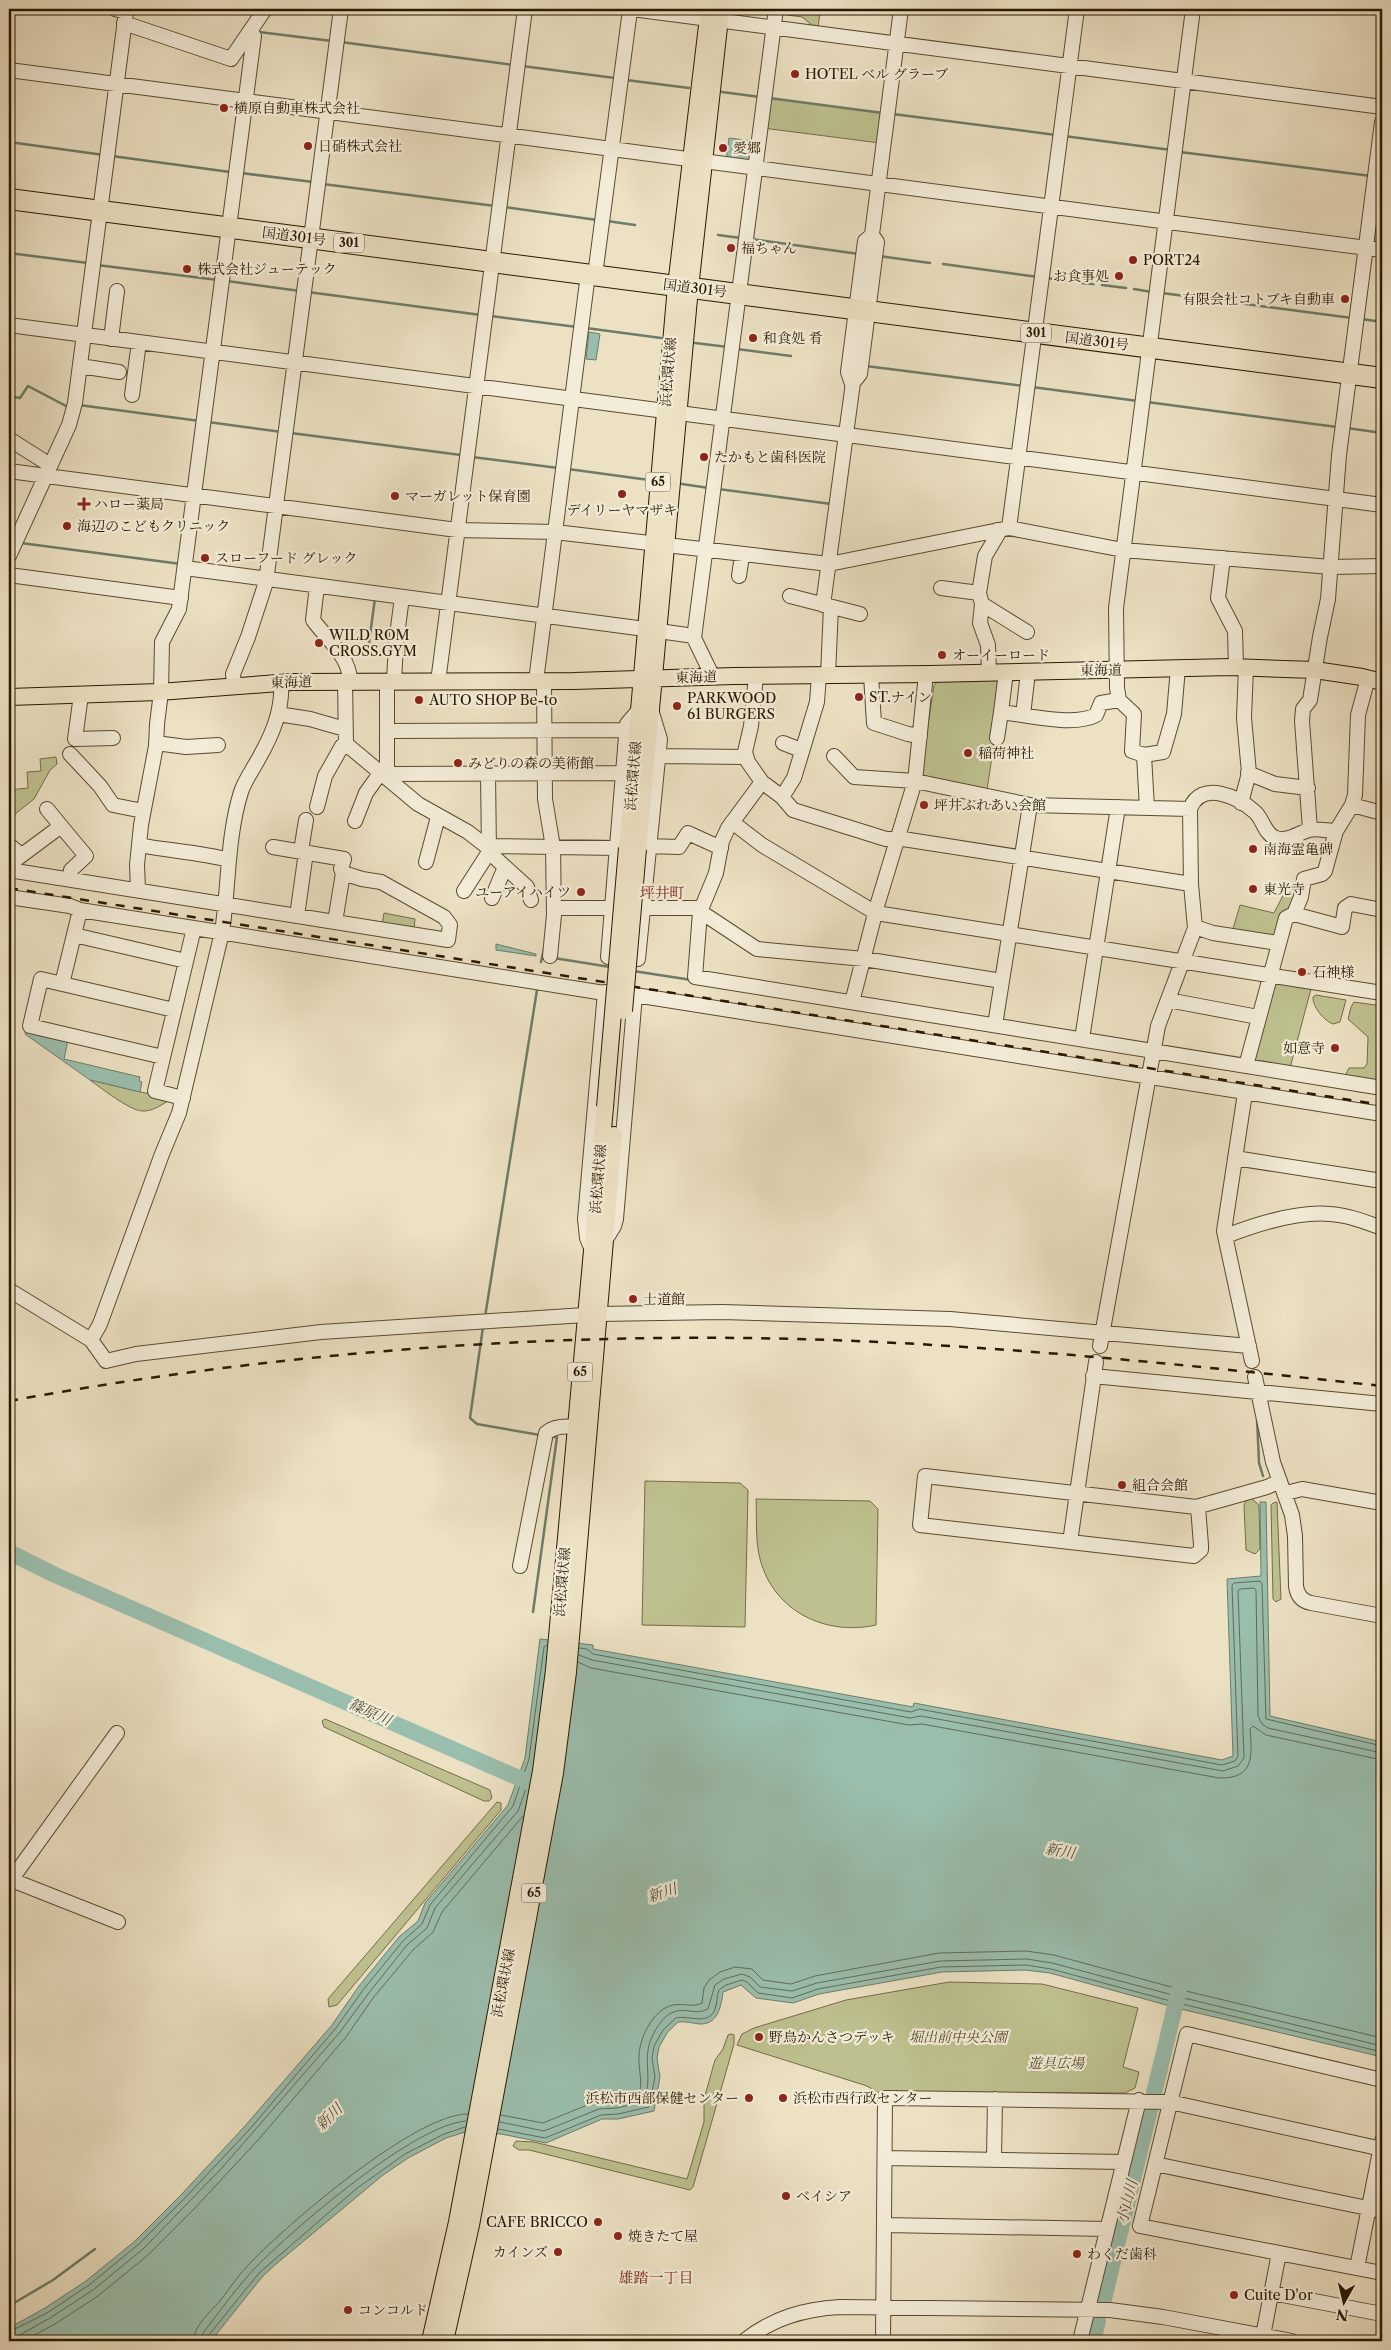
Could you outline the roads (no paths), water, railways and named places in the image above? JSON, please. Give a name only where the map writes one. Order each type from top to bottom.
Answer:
[{"type":"highway","name":"国道301号","points":[[9,198],[1382,378]]},
{"type":"main road","name":"浜松環状線","points":[[445,2341],[464,2260],[479,2146],[564,1632],[580,1420],[592,1315],[683,287],[714,14]]},
{"type":"main road","name":"東海道","points":[[9,698],[161,692],[281,682],[540,681],[709,676],[989,673],[1241,667],[1315,670],[1375,680]]},
{"type":"main road","name":"浜松環状線","points":[[430,2341],[479,2146]]},
{"type":"street","points":[[9,556],[72,414],[80,366],[126,12],[115,9]]},
{"type":"street","points":[[124,22],[230,59],[265,9]]},
{"type":"street","points":[[234,686],[233,674],[248,637],[267,579],[341,9]]},
{"type":"street","points":[[438,682],[525,9]]},
{"type":"street","points":[[709,676],[709,670],[694,636],[776,9]]},
{"type":"street","points":[[782,797],[794,778],[823,675],[829,564],[852,384],[848,372],[862,310],[865,241],[872,235],[902,9]]},
{"type":"street","points":[[989,673],[988,645],[980,623],[985,556],[1003,529],[1018,457],[1077,9]]},
{"type":"street","points":[[1178,668],[1174,714],[1163,752],[1144,755],[1132,751],[1134,714],[1119,700],[1115,670],[1116,608],[1193,9]]},
{"type":"street","points":[[550,956],[554,908],[554,847],[545,805],[544,730],[540,681],[544,615],[572,399],[612,149],[630,10],[714,14],[774,27],[1382,107]]},
{"type":"street","points":[[138,890],[139,845],[143,811],[156,744],[161,692],[162,642],[178,614],[181,598],[254,36],[249,32]]},
{"type":"street","points":[[9,70],[1382,250]]},
{"type":"street","points":[[1310,829],[1308,788],[1305,776],[1306,758],[1302,722],[1303,709],[1310,700],[1328,599],[1339,455],[1382,122]]},
{"type":"street","points":[[111,339],[117,291]]},
{"type":"street","points":[[9,325],[1382,505]]},
{"type":"street","points":[[132,395],[139,342]]},
{"type":"street","points":[[80,366],[119,372]]},
{"type":"street","points":[[9,439],[48,471]]},
{"type":"street","points":[[9,471],[48,471],[194,496],[457,530],[555,532],[829,564],[1003,529],[1122,550],[1331,567],[1382,566]]},
{"type":"street","points":[[739,576],[742,555]]},
{"type":"street","points":[[1223,558],[1218,598],[1235,631],[1241,667],[1248,774],[1241,803]]},
{"type":"street","points":[[185,568],[694,636]]},
{"type":"street","points":[[9,576],[181,598]]},
{"type":"street","points":[[317,586],[313,620],[338,650],[350,673],[345,729],[346,744],[418,804],[438,817],[468,832],[489,849],[527,887],[532,900]]},
{"type":"street","points":[[941,588],[981,598],[1026,632]]},
{"type":"street","points":[[790,596],[860,614]]},
{"type":"street","points":[[356,821],[366,793],[384,774],[391,682],[402,597]]},
{"type":"street","points":[[998,738],[1006,672]]},
{"type":"street","points":[[1023,715],[1028,672]]},
{"type":"street","points":[[871,674],[874,723],[920,736]]},
{"type":"street","points":[[852,1002],[915,781],[926,674]]},
{"type":"street","points":[[756,676],[746,757],[762,782],[782,797],[793,810],[886,839],[898,839],[1191,884]]},
{"type":"street","points":[[1246,1066],[1269,975],[1286,918],[1294,914],[1301,897],[1304,879],[1322,874],[1325,871],[1336,832],[1352,805],[1356,790],[1358,715],[1375,680]]},
{"type":"street","points":[[93,1343],[162,1154],[179,1113],[222,932],[226,904],[228,860],[241,792],[271,734],[278,714],[281,682]]},
{"type":"street","points":[[81,696],[75,739],[113,738]]},
{"type":"street","points":[[1001,712],[1063,720],[1088,717],[1096,714],[1101,703],[1119,700]]},
{"type":"street","points":[[627,730],[624,773],[633,848],[643,907],[638,959],[608,956],[612,908],[633,848],[658,756],[660,739],[645,712],[627,724],[627,730]]},
{"type":"street","points":[[278,714],[310,719],[345,729]]},
{"type":"street","points":[[387,730],[627,730]]},
{"type":"street","points":[[783,743],[801,750]]},
{"type":"street","points":[[156,744],[186,747],[218,745]]},
{"type":"street","points":[[317,807],[325,776],[342,746],[346,744]]},
{"type":"street","points":[[70,754],[100,786],[113,805],[143,811]]},
{"type":"street","points":[[1144,755],[1147,808]]},
{"type":"street","points":[[658,756],[746,757]]},
{"type":"street","points":[[834,756],[854,777],[915,781],[1030,805],[1190,809]]},
{"type":"street","points":[[464,891],[489,849],[488,773]]},
{"type":"street","points":[[384,774],[624,773]]},
{"type":"street","points":[[1248,774],[1275,784],[1308,788]]},
{"type":"street","points":[[762,782],[732,822],[725,835],[716,872],[701,912],[695,977],[1382,1088]]},
{"type":"street","points":[[1101,1339],[1158,1026],[1195,926],[1191,884],[1190,809],[1194,799],[1203,793],[1226,795],[1255,812],[1274,838],[1288,839],[1310,829],[1336,832]]},
{"type":"street","points":[[996,1025],[1030,805]]},
{"type":"street","points":[[1352,805],[1382,813]]},
{"type":"street","points":[[1082,1039],[1118,807]]},
{"type":"street","points":[[48,809],[86,856],[71,870],[70,879]]},
{"type":"street","points":[[426,862],[438,817]]},
{"type":"street","points":[[297,916],[306,820]]},
{"type":"street","points":[[732,822],[762,845],[876,913],[1382,993]]},
{"type":"street","points":[[61,826],[14,861],[11,870],[448,940],[450,925],[444,917],[381,882],[362,879],[343,872]]},
{"type":"street","points":[[489,849],[679,847],[688,833],[721,848]]},
{"type":"street","points":[[9,845],[21,855]]},
{"type":"street","points":[[139,845],[174,852],[200,853],[228,860]]},
{"type":"street","points":[[273,847],[344,859],[341,869],[343,872],[335,922]]},
{"type":"street","points":[[492,898],[505,867]]},
{"type":"street","points":[[9,896],[70,906],[80,910],[605,992],[635,995],[1382,1114]]},
{"type":"street","points":[[1294,914],[1342,927],[1345,908],[1351,904],[1382,910]]},
{"type":"street","points":[[554,908],[643,907],[701,912],[757,949],[864,959],[1002,981]]},
{"type":"street","points":[[62,984],[80,910]]},
{"type":"street","points":[[1195,926],[1213,933],[1278,943]]},
{"type":"street","points":[[183,1098],[155,1091],[194,928]]},
{"type":"street","points":[[74,935],[186,962]]},
{"type":"street","points":[[163,1057],[30,1026],[40,979],[174,1010]]},
{"type":"street","points":[[605,992],[585,1219],[587,1238],[598,1245],[611,1231],[616,1219],[635,995]]},
{"type":"street","points":[[1168,1000],[1258,1017]]},
{"type":"street","points":[[1245,1093],[1224,1231],[1252,1361]]},
{"type":"street","points":[[1235,1158],[1382,1181]]},
{"type":"street","points":[[1226,1236],[1296,1216],[1319,1213],[1342,1216],[1382,1228]]},
{"type":"street","points":[[9,1290],[93,1343],[136,1354],[321,1332],[484,1320],[722,1312],[950,1319],[1101,1339],[1249,1346]]},
{"type":"street","points":[[1070,1542],[1075,1494],[1094,1369],[1160,1383],[1382,1404]]},
{"type":"street","points":[[1255,1377],[1273,1462],[1283,1487],[1294,1526],[1296,1586],[1300,1597],[1311,1603],[1382,1616]]},
{"type":"street","points":[[520,1566],[546,1433],[580,1420]]},
{"type":"street","points":[[1198,1507],[1201,1546],[1198,1554],[1194,1556],[920,1524],[925,1476],[1198,1507],[1267,1487],[1302,1489],[1382,1503]]},
{"type":"street","points":[[117,1733],[10,1880],[118,1922]]},
{"type":"street","points":[[1382,2080],[1187,2034],[1140,2226],[1382,2273]]},
{"type":"street","points":[[883,2341],[885,2098],[1139,2100],[1170,2102],[1382,2146],[1376,2210],[1357,2268]]},
{"type":"street","points":[[994,2159],[995,2099]]},
{"type":"street","points":[[1080,2341],[1139,2100]]},
{"type":"street","points":[[885,2158],[1124,2162]]},
{"type":"street","points":[[1155,2164],[1376,2210]]},
{"type":"street","points":[[884,2225],[1107,2229]]},
{"type":"street","points":[[1263,2338],[1280,2253]]},
{"type":"street","points":[[1272,2293],[1382,2314]]},
{"type":"street","points":[[744,2341],[776,2321],[806,2310],[840,2307],[1088,2309],[1163,2316],[1263,2338],[1292,2341]]},
{"type":"water","points":[[729,138],[753,141],[750,163],[726,160]]},
{"type":"water","points":[[589,332],[600,334],[596,360],[586,359]]},
{"type":"water","points":[[496,944],[536,954],[536,956],[496,950]]},
{"type":"water","points":[[26,1030],[68,1040],[64,1059],[140,1077],[139,1081],[142,1082],[140,1092],[90,1080],[25,1034]]},
{"type":"water","name":"新川","points":[[1260,1502],[1266,1502],[1270,1716],[1382,1742],[1382,2057],[1181,2009],[1050,1973],[1025,1970],[942,1972],[819,1994],[793,2003],[756,1998],[741,1985],[723,1992],[720,2009],[710,2022],[699,2024],[678,2022],[667,2033],[659,2047],[657,2058],[660,2077],[654,2111],[618,2119],[602,2119],[546,2143],[501,2134],[465,2132],[446,2138],[408,2158],[383,2175],[276,2264],[262,2277],[211,2341],[9,2341],[9,2328],[45,2308],[86,2281],[135,2241],[180,2196],[245,2126],[332,2025],[359,1986],[399,1937],[418,1921],[425,1903],[508,1805],[525,1758],[540,1639],[593,1645],[593,1649],[913,1707],[914,1703],[1222,1760],[1233,1756],[1227,1579],[1261,1576]]},
{"type":"waterway","points":[[101,9],[111,11]]},
{"type":"waterway","points":[[259,32],[332,41]]},
{"type":"waterway","points":[[341,42],[513,65]]},
{"type":"waterway","points":[[522,66],[615,78]]},
{"type":"waterway","points":[[626,80],[689,88]]},
{"type":"waterway","points":[[722,92],[760,97]]},
{"type":"waterway","points":[[769,98],[883,113]]},
{"type":"waterway","points":[[893,114],[1056,135]]},
{"type":"waterway","points":[[1064,136],[1171,150]]},
{"type":"waterway","points":[[9,142],[104,155]]},
{"type":"waterway","points":[[1180,152],[1371,176]]},
{"type":"waterway","points":[[112,156],[230,172]]},
{"type":"waterway","points":[[241,173],[313,182]]},
{"type":"waterway","points":[[323,184],[495,206]]},
{"type":"waterway","points":[[504,207],[597,220]]},
{"type":"waterway","points":[[607,221],[635,225]]},
{"type":"waterway","points":[[718,235],[741,238]]},
{"type":"waterway","points":[[751,239],[859,254]]},
{"type":"waterway","points":[[9,253],[88,263]]},
{"type":"waterway","points":[[879,256],[930,263]]},
{"type":"waterway","points":[[943,264],[1038,277]]},
{"type":"waterway","points":[[97,265],[218,280]]},
{"type":"waterway","points":[[1046,278],[1073,281]]},
{"type":"waterway","points":[[227,281],[300,291]]},
{"type":"waterway","points":[[1081,283],[1094,284]]},
{"type":"waterway","points":[[1102,285],[1126,288]]},
{"type":"waterway","points":[[1134,289],[1152,292]]},
{"type":"waterway","points":[[308,292],[481,315]]},
{"type":"waterway","points":[[1162,293],[1352,318]]},
{"type":"waterway","points":[[491,316],[577,327]]},
{"type":"waterway","points":[[1362,319],[1382,322]]},
{"type":"waterway","points":[[586,328],[661,338]]},
{"type":"waterway","points":[[695,343],[728,347]]},
{"type":"waterway","points":[[737,349],[791,356]]},
{"type":"waterway","points":[[866,366],[1024,386]]},
{"type":"waterway","points":[[9,396],[20,398],[28,386],[68,407]]},
{"type":"waterway","points":[[1032,387],[1138,401]]},
{"type":"waterway","points":[[1147,402],[1337,427]]},
{"type":"waterway","points":[[79,405],[200,421]]},
{"type":"waterway","points":[[208,422],[282,432]]},
{"type":"waterway","points":[[1347,428],[1382,433]]},
{"type":"waterway","points":[[291,433],[461,455]]},
{"type":"waterway","points":[[472,457],[558,468]]},
{"type":"waterway","points":[[568,469],[649,480]]},
{"type":"waterway","points":[[682,484],[709,488]]},
{"type":"waterway","points":[[718,489],[831,504]]},
{"type":"waterway","points":[[21,543],[181,564]]},
{"type":"waterway","points":[[375,598],[368,651],[390,654]]},
{"type":"waterway","points":[[541,962],[544,949]]},
{"type":"waterway","points":[[554,958],[610,967]]},
{"type":"waterway","points":[[633,971],[692,980]]},
{"type":"waterway","points":[[485,1317],[537,990]]},
{"type":"waterway","points":[[483,1327],[470,1418],[477,1424],[540,1435]]},
{"type":"waterway","points":[[1257,1419],[1259,1463],[1263,1476]]},
{"type":"waterway","points":[[533,1612],[557,1437],[553,1437]]},
{"type":"waterway","name":"篠原川","points":[[9,1552],[55,1575],[537,1786]]},
{"type":"waterway","name":"小山川","points":[[1154,2093],[1180,1986]]},
{"type":"waterway","name":"小山川","points":[[1104,2299],[1151,2105]]},
{"type":"waterway","points":[[9,2306],[53,2280],[95,2249]]},
{"type":"waterway","name":"小山川","points":[[1093,2341],[1098,2321]]},
{"type":"railway","points":[[9,888],[1382,1105]]},
{"type":"railway","points":[[9,1401],[116,1383],[224,1368],[333,1356],[442,1347],[660,1338],[769,1338],[941,1345],[1131,1360],[1382,1386]]},
{"type":"place","name":"HOTEL ベル グラーブ","points":[[795,74]]},
{"type":"place","name":"横原自動車株式会社","points":[[224,108]]},
{"type":"place","name":"日硝株式会社","points":[[308,146]]},
{"type":"place","name":"愛郷","points":[[723,148]]},
{"type":"place","name":"福ちゃん","points":[[731,248]]},
{"type":"place","name":"PORT24","points":[[1133,260]]},
{"type":"place","name":"株式会社ジューテック","points":[[187,269]]},
{"type":"place","name":"お食事処","points":[[1119,276]]},
{"type":"place","name":"有限会社コトブキ自動車","points":[[1345,299]]},
{"type":"place","name":"和食処 肴","points":[[753,338]]},
{"type":"place","name":"たかもと歯科医院","points":[[704,457]]},
{"type":"place","name":"デイリーヤマザキ","points":[[622,494]]},
{"type":"place","name":"マーガレット保育園","points":[[395,496]]},
{"type":"place","name":"ハロー薬局","points":[[84,504]]},
{"type":"place","name":"海辺のこどもクリニック","points":[[67,526]]},
{"type":"place","name":"スローフード グレック","points":[[205,558]]},
{"type":"place","name":"WILD ROM CROSS.GYM","points":[[319,643]]},
{"type":"place","name":"オーイーロード","points":[[942,655]]},
{"type":"place","name":"ST.ナイン","points":[[859,697]]},
{"type":"place","name":"AUTO SHOP Be-to","points":[[419,700]]},
{"type":"place","name":"PARKWOOD 61 BURGERS","points":[[677,706]]},
{"type":"place","name":"稲荷神社","points":[[968,753]]},
{"type":"place","name":"みどりの森の美術館","points":[[458,763]]},
{"type":"place","name":"坪井ふれあい会館","points":[[924,805]]},
{"type":"place","name":"南海霊亀碑","points":[[1253,849]]},
{"type":"place","name":"東光寺","points":[[1253,889]]},
{"type":"place","name":"ユーアイハイツ","points":[[581,892]]},
{"type":"place","name":"石神様","points":[[1302,972]]},
{"type":"place","name":"如意寺","points":[[1335,1048]]},
{"type":"place","name":"士道館","points":[[633,1299]]},
{"type":"place","name":"組合会館","points":[[1122,1485]]},
{"type":"place","name":"野鳥かんさつデッキ","points":[[759,2037]]},
{"type":"place","name":"浜松市西部保健センター","points":[[749,2098]]},
{"type":"place","name":"浜松市西行政センター","points":[[783,2098]]},
{"type":"place","name":"ベイシア","points":[[786,2196]]},
{"type":"place","name":"CAFE BRICCO","points":[[598,2222]]},
{"type":"place","name":"焼きたて屋","points":[[618,2236]]},
{"type":"place","name":"カインズ","points":[[558,2252]]},
{"type":"place","name":"わくだ歯科","points":[[1077,2254]]},
{"type":"place","name":"Cuite D'or","points":[[1234,2295]]},
{"type":"place","name":"コンコルド","points":[[348,2310]]},
{"type":"district","name":"坪井町","points":[[662,893]]},
{"type":"district","name":"雄踏一丁目","points":[[656,2278]]},
{"type":"park label","name":"堀出前中央公園","points":[[958,2037]]},
{"type":"park label","name":"遊具広場","points":[[1056,2063]]}]
